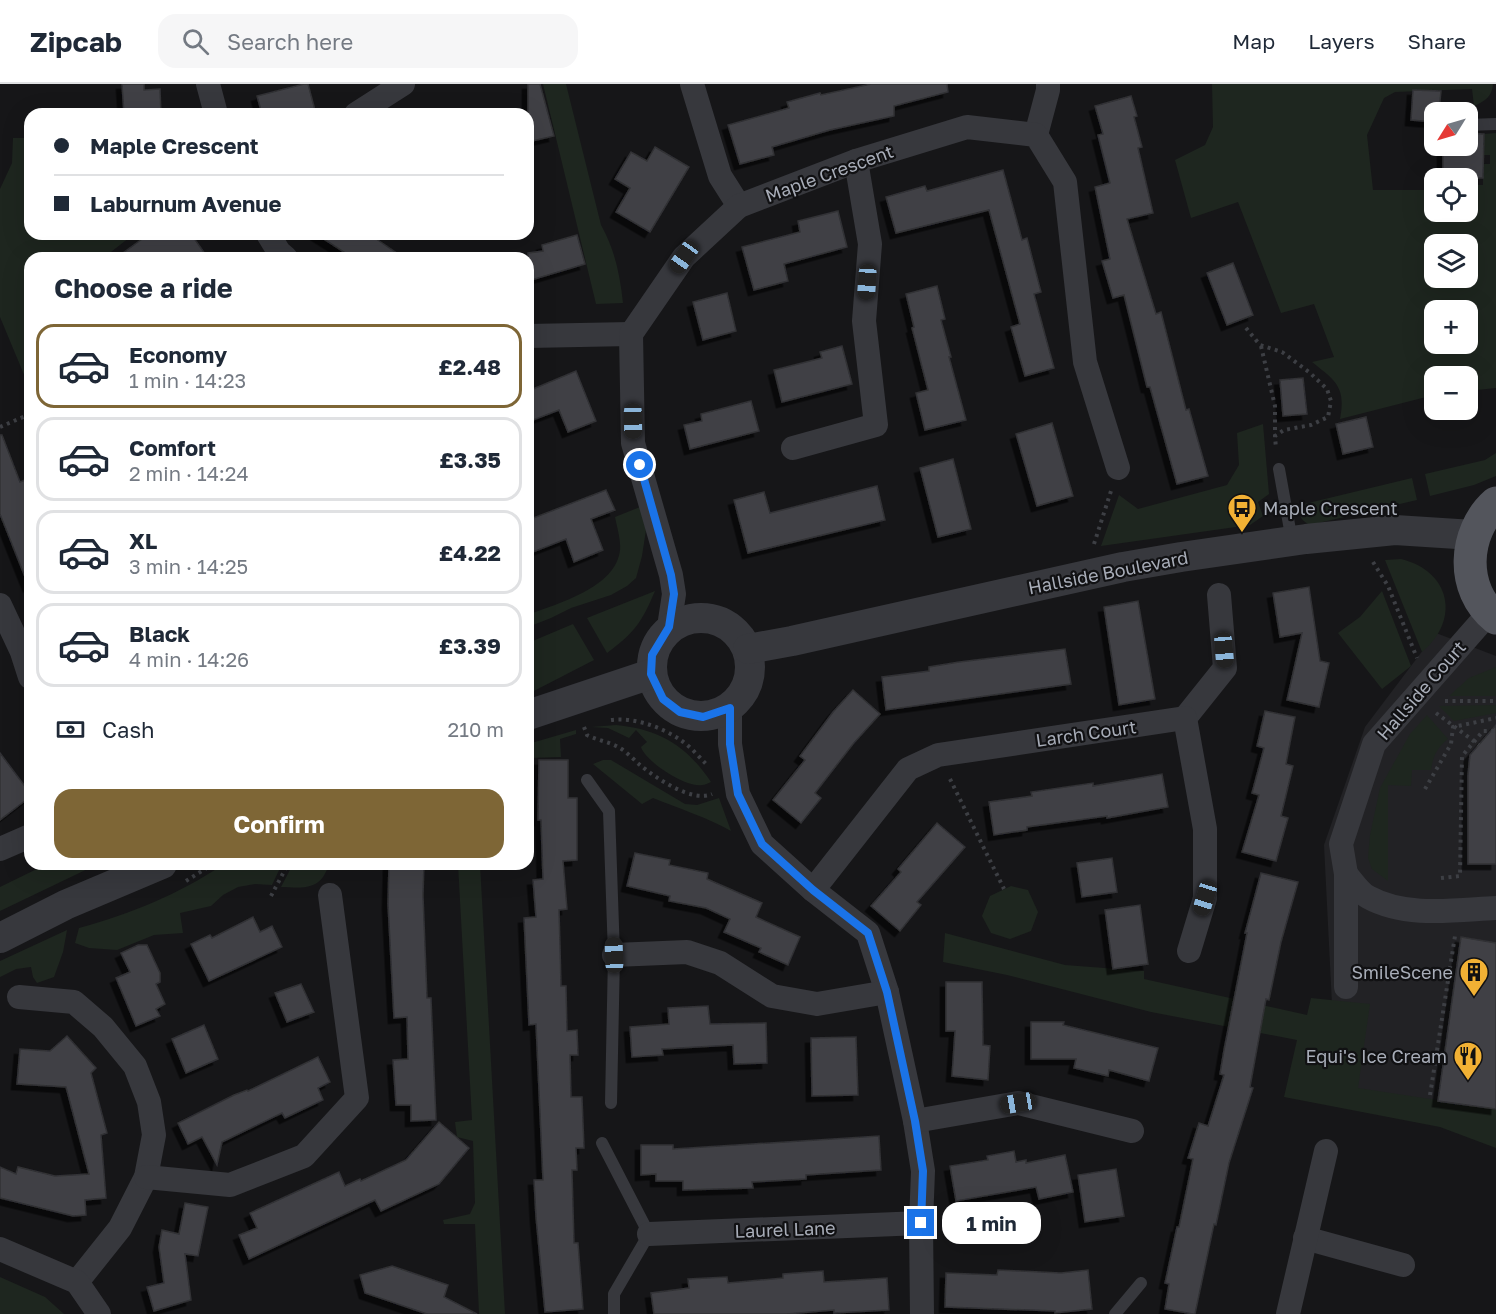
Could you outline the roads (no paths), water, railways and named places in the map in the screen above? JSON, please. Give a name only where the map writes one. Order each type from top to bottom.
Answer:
[{"type":"main road","points":[[1492,615],[1476,595],[1469,570],[1473,535],[1496,503]]},
{"type":"street","points":[[208,84],[214,108]]},
{"type":"street","points":[[365,108],[403,84]]},
{"type":"street","points":[[692,84],[720,176],[739,206]]},
{"type":"street","points":[[1048,84],[1036,135],[1065,182],[1085,363],[1118,468]]},
{"type":"street","name":"Maple Crescent","points":[[631,334],[684,257],[739,206],[856,161],[967,127],[1036,135]]},
{"type":"street","points":[[793,448],[876,424],[864,321],[870,244],[856,161]]},
{"type":"street","points":[[534,336],[631,334],[633,443],[671,575],[674,594],[669,627],[652,655],[651,674],[663,699],[680,712],[703,717],[730,708],[739,699],[750,678],[751,660],[748,649],[739,634],[722,621],[694,616],[669,627]]},
{"type":"street","name":"Hallside Boulevard","points":[[748,649],[1123,567],[1293,541],[1395,530],[1473,535]]},
{"type":"street","points":[[1189,951],[1205,898],[1205,829],[1185,718],[1225,668],[1219,595]]},
{"type":"street","points":[[0,605],[24,658]]},
{"type":"street","name":"Hallside Court","points":[[1346,987],[1346,874],[1341,844],[1374,744],[1492,615]]},
{"type":"street","points":[[534,713],[651,674]]},
{"type":"street","points":[[730,708],[730,744],[738,794],[762,844],[813,890],[868,933],[887,992],[915,1121],[923,1171],[922,1314]]},
{"type":"street","name":"Larch Court","points":[[813,890],[908,769],[938,755],[1185,718]]},
{"type":"street","points":[[0,849],[24,839]]},
{"type":"street","points":[[0,938],[65,905],[148,870]]},
{"type":"street","points":[[1346,874],[1366,897],[1396,908],[1421,911],[1496,908]]},
{"type":"street","points":[[146,1177],[230,1185],[304,1156],[357,1098],[330,895]]},
{"type":"street","points":[[614,955],[687,952],[720,963],[772,996],[817,1004],[887,992]]},
{"type":"street","points":[[19,998],[74,1002],[103,1027],[135,1066],[149,1102],[154,1135],[146,1177],[120,1228],[77,1282]]},
{"type":"street","points":[[915,1121],[1018,1103],[1132,1131]]},
{"type":"street","points":[[1288,1314],[1326,1151]]},
{"type":"street","name":"Laurel Lane","points":[[649,1234],[921,1223]]},
{"type":"street","points":[[1305,1238],[1403,1265]]},
{"type":"street","points":[[0,1249],[77,1282],[99,1314]]},
{"type":"lane","points":[[1478,124],[1496,124]]},
{"type":"lane","points":[[1279,469],[1293,541]]},
{"type":"lane","points":[[587,780],[609,811],[614,955],[611,1103]]},
{"type":"lane","points":[[602,1143],[649,1234],[614,1294],[614,1314]]},
{"type":"lane","points":[[1115,1314],[1141,1283]]},
{"type":"place","name":"Maple Crescent","points":[[1242,534]]},
{"type":"place","name":"SmileScene","points":[[1474,998]]},
{"type":"place","name":"Equi's Ice Cream","points":[[1468,1082]]}]
